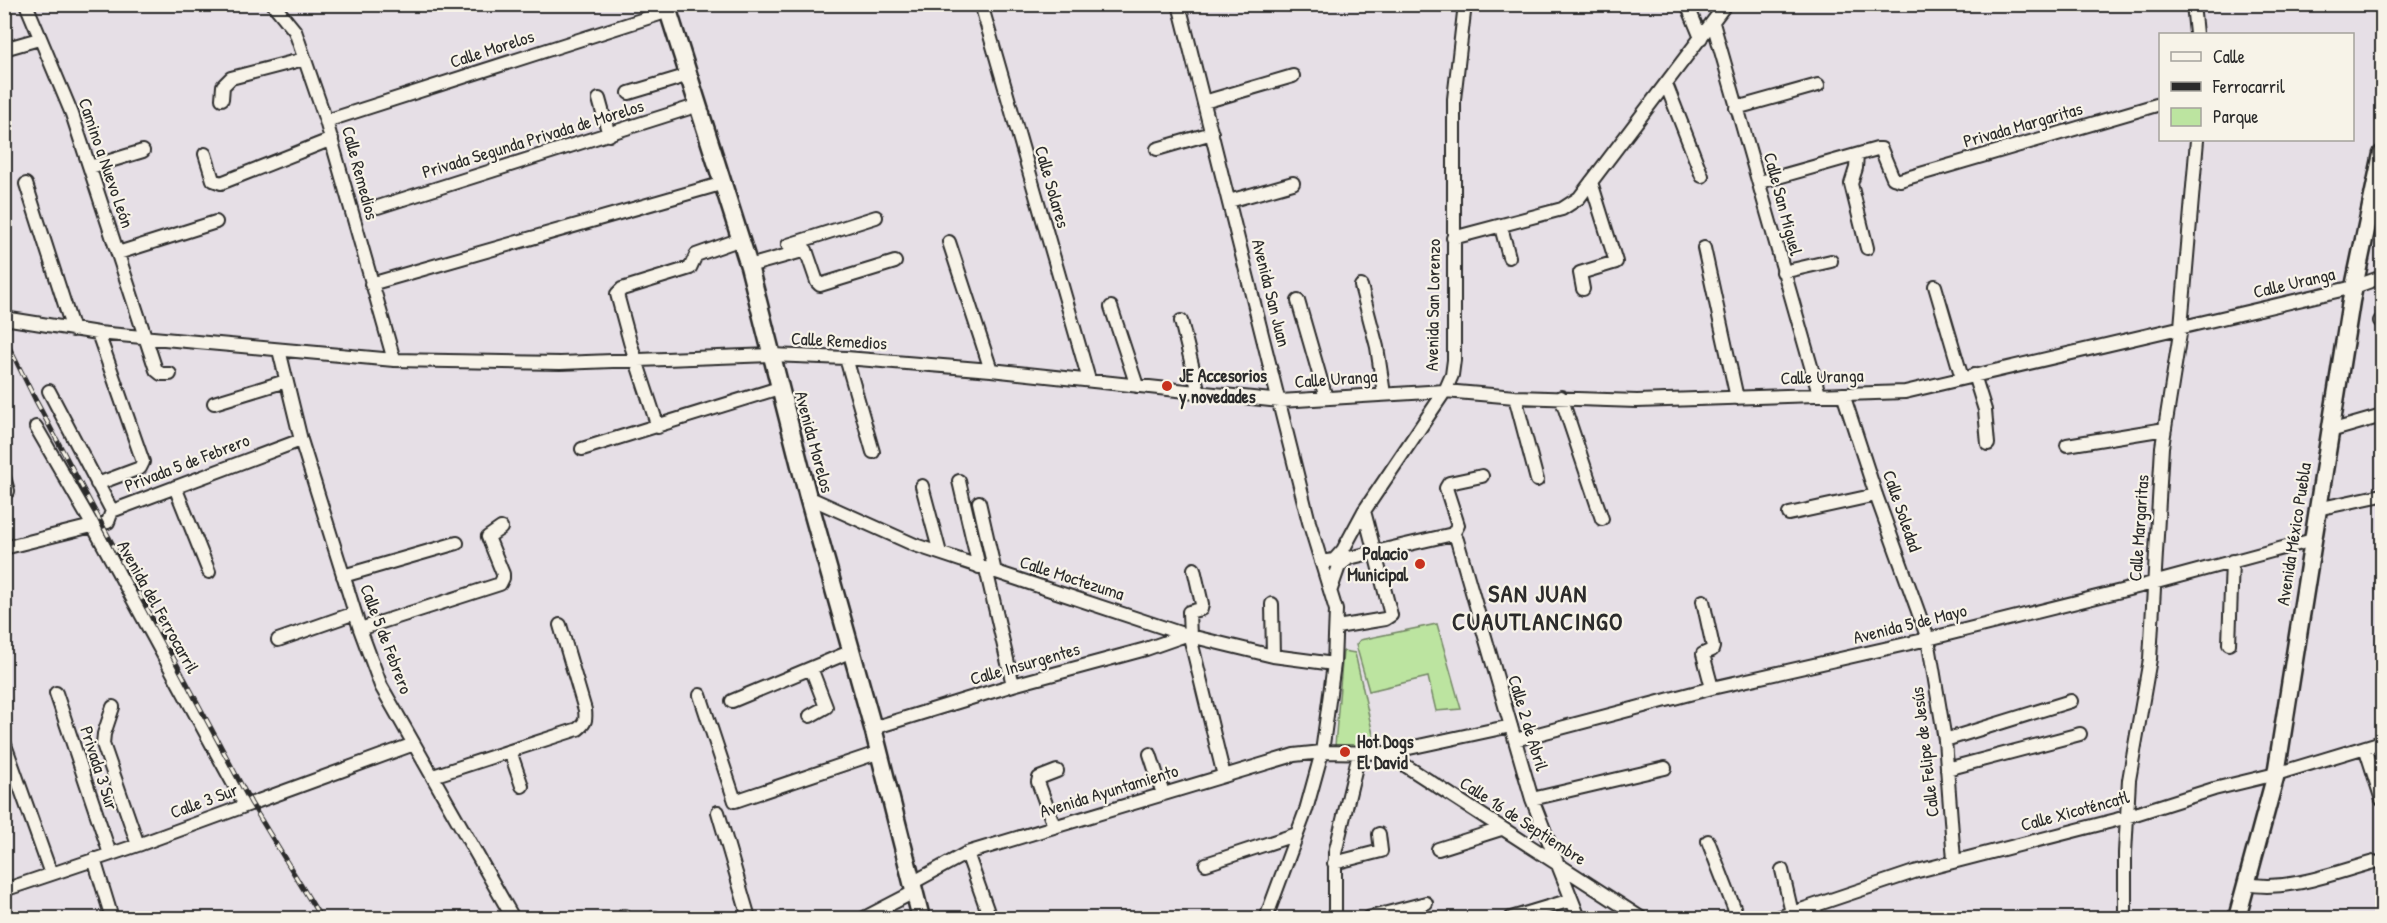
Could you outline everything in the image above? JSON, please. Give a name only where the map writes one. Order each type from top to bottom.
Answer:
[{"type":"street","name":"Camino a Nuevo León","points":[[26,4],[72,114],[156,369],[160,374],[170,374]]},
{"type":"street","name":"Calle Remedios","points":[[273,4],[295,31],[326,121],[394,360]]},
{"type":"street","name":"Calle Solares","points":[[981,4],[1089,380]]},
{"type":"street","name":"Avenida San Juan","points":[[1179,4],[1309,522],[1336,610],[1334,663],[1322,752],[1306,810],[1266,918]]},
{"type":"street","name":"Avenida San Lorenzo","points":[[1321,562],[1334,560],[1339,556],[1364,511],[1444,391],[1452,375],[1454,360],[1452,238],[1454,99],[1465,4]]},
{"type":"street","points":[[1687,4],[1701,38]]},
{"type":"street","points":[[1452,238],[1501,227],[1562,208],[1579,198],[1726,4]]},
{"type":"street","points":[[2193,4],[2196,33]]},
{"type":"street","name":"Avenida Morelos","points":[[668,8],[748,262],[808,497],[880,752],[921,918]]},
{"type":"street","name":"Calle Morelos","points":[[326,121],[668,8]]},
{"type":"street","name":"Calle San Miguel","points":[[1713,22],[1819,394]]},
{"type":"street","points":[[4,49],[39,39]]},
{"type":"street","points":[[222,99],[223,86],[231,78],[304,59]]},
{"type":"street","points":[[628,93],[689,75]]},
{"type":"street","points":[[1204,102],[1293,76]]},
{"type":"street","points":[[1666,84],[1702,176]]},
{"type":"street","points":[[1736,108],[1818,85]]},
{"type":"street","points":[[599,99],[609,135]]},
{"type":"street","name":"Privada Margaritas","points":[[1857,155],[1881,149],[1893,178],[1896,180],[2159,104]]},
{"type":"street","name":"Privada Segunda Privada de Morelos","points":[[378,207],[699,105]]},
{"type":"street","points":[[1157,149],[1212,133]]},
{"type":"street","points":[[205,154],[213,180],[221,183],[332,139]]},
{"type":"street","name":"Calle Margaritas","points":[[2125,918],[2125,853],[2129,780],[2150,659],[2153,583],[2165,429],[2181,327],[2197,141]]},
{"type":"street","points":[[90,167],[143,151]]},
{"type":"street","name":"Avenida México Puebla","points":[[2237,918],[2276,774],[2354,287],[2382,154]]},
{"type":"street","points":[[1760,182],[1857,155],[1857,168],[1851,184],[1867,248]]},
{"type":"street","points":[[1583,289],[1580,273],[1616,262],[1591,182]]},
{"type":"street","points":[[371,284],[724,183]]},
{"type":"street","points":[[1229,201],[1293,183]]},
{"type":"street","points":[[26,184],[73,330]]},
{"type":"street","points":[[748,262],[876,217]]},
{"type":"street","points":[[118,252],[216,222]]},
{"type":"street","points":[[1501,227],[1509,257]]},
{"type":"street","points":[[658,427],[617,294],[620,290],[690,268],[696,255],[741,238]]},
{"type":"street","points":[[949,242],[992,370]]},
{"type":"street","points":[[1704,248],[1737,398]]},
{"type":"street","points":[[748,262],[803,249],[809,253],[817,282],[820,285],[895,262]]},
{"type":"street","points":[[1783,272],[1831,261]]},
{"type":"street","name":"Calle Uranga","points":[[1280,401],[1444,391],[1515,397],[1637,401],[1905,392],[2354,287],[2382,277]]},
{"type":"street","points":[[1361,286],[1377,346],[1384,394]]},
{"type":"street","points":[[1935,286],[1968,377],[1985,410],[1988,444]]},
{"type":"street","points":[[1298,301],[1326,398]]},
{"type":"street","points":[[1111,307],[1137,386]]},
{"type":"street","name":"Calle Remedios","points":[[5,317],[98,333],[394,360],[525,363],[771,355],[846,358],[992,370],[1280,401]]},
{"type":"street","points":[[1181,321],[1199,393]]},
{"type":"street","points":[[97,484],[140,468],[143,462],[98,333]]},
{"type":"street","name":"Calle 5 de Febrero","points":[[279,350],[301,440],[355,613],[381,686],[513,918]]},
{"type":"street","points":[[846,358],[873,452]]},
{"type":"street","points":[[214,403],[286,381]]},
{"type":"street","points":[[582,449],[779,388]]},
{"type":"street","points":[[50,391],[112,511]]},
{"type":"street","name":"Calle Soledad","points":[[1843,394],[1876,495],[1928,639]]},
{"type":"street","points":[[1515,397],[1537,480]]},
{"type":"street","points":[[1561,398],[1602,519]]},
{"type":"street","points":[[2330,431],[2382,416]]},
{"type":"street","name":"Avenida del Ferrocarril","points":[[36,427],[93,526],[245,806]]},
{"type":"street","points":[[2067,445],[2165,429]]},
{"type":"street","name":"Privada 5 de Febrero","points":[[93,526],[108,522],[112,511],[301,440]]},
{"type":"street","name":"Calle 2 de Abril","points":[[1482,476],[1449,483],[1446,488],[1458,525],[1453,534],[1457,540],[1532,799],[1579,918]]},
{"type":"street","points":[[4,477],[8,491]]},
{"type":"street","points":[[960,481],[987,569],[1013,685]]},
{"type":"street","points":[[922,486],[940,553]]},
{"type":"street","points":[[175,487],[209,572]]},
{"type":"street","points":[[1789,514],[1876,495]]},
{"type":"street","points":[[2317,509],[2382,495]]},
{"type":"street","name":"Calle Moctezuma","points":[[808,497],[891,535],[940,553],[1188,636],[1273,656],[1334,663]]},
{"type":"street","points":[[979,502],[987,569]]},
{"type":"street","points":[[1337,627],[1385,619],[1392,615],[1364,511]]},
{"type":"street","points":[[4,548],[93,526]]},
{"type":"street","points":[[360,628],[500,584],[503,578],[488,541],[490,535],[501,528]]},
{"type":"street","points":[[1330,589],[1339,566],[1349,558],[1453,534]]},
{"type":"street","name":"Avenida 5 de Mayo","points":[[1515,740],[1712,688],[1928,639],[2153,583],[2313,540]]},
{"type":"street","points":[[343,576],[457,543]]},
{"type":"street","points":[[2229,644],[2232,561]]},
{"type":"street","points":[[1194,569],[1202,604],[1200,609],[1189,612],[1188,636],[1224,776]]},
{"type":"street","points":[[1703,601],[1713,646],[1712,650],[1702,654],[1712,688]]},
{"type":"street","points":[[1272,604],[1273,656]]},
{"type":"street","points":[[278,640],[355,613]]},
{"type":"street","points":[[433,776],[578,729],[584,725],[585,710],[560,625]]},
{"type":"street","name":"Calle Insurgentes","points":[[873,728],[1013,685],[1188,636]]},
{"type":"street","name":"Calle Felipe de Jesús","points":[[1928,639],[1945,740],[1954,860]]},
{"type":"street","points":[[732,701],[852,651]]},
{"type":"street","points":[[810,716],[826,707],[811,668]]},
{"type":"street","name":"Privada 3 Sur","points":[[56,693],[110,854]]},
{"type":"street","points":[[700,694],[735,801],[880,752]]},
{"type":"street","points":[[1945,740],[2071,701]]},
{"type":"street","points":[[113,707],[103,744],[138,844]]},
{"type":"street","name":"Avenida Ayuntamiento","points":[[864,918],[967,853],[1054,826],[1294,755],[1322,752],[1386,753],[1510,726]]},
{"type":"street","points":[[1947,770],[2080,734]]},
{"type":"street","points":[[4,742],[51,874]]},
{"type":"street","name":"Calle Xicoténcatl","points":[[1777,918],[1792,913],[1815,912],[1954,860],[2127,816],[2382,742]]},
{"type":"street","name":"Calle 3 Sur","points":[[4,890],[414,744]]},
{"type":"street","points":[[2365,747],[2382,800]]},
{"type":"street","points":[[510,751],[522,786]]},
{"type":"street","name":"Calle 16 de Septiembre","points":[[1386,753],[1641,918]]},
{"type":"street","points":[[1150,754],[1163,794]]},
{"type":"street","points":[[1335,918],[1334,863],[1338,833],[1359,754]]},
{"type":"street","points":[[1532,799],[1665,768]]},
{"type":"street","points":[[1054,826],[1038,782],[1039,778],[1057,771]]},
{"type":"street","points":[[718,812],[749,918]]},
{"type":"street","points":[[1438,849],[1501,829]]},
{"type":"street","points":[[1206,864],[1297,834]]},
{"type":"street","points":[[1334,863],[1381,851],[1379,834]]},
{"type":"street","points":[[1708,841],[1738,918]]},
{"type":"street","points":[[967,853],[990,918]]},
{"type":"street","points":[[94,859],[112,918]]},
{"type":"street","points":[[2246,884],[2287,885],[2374,862]]},
{"type":"street","points":[[1782,870],[1792,913]]},
{"type":"street","points":[[1511,918],[1571,900]]},
{"type":"street","points":[[1368,918],[1426,903]]},
{"type":"green space","points":[[1437,624],[1461,709],[1436,711],[1428,677],[1369,691],[1356,645],[1360,640]]},
{"type":"green space","points":[[1343,651],[1355,653],[1376,748],[1335,746]]},
{"type":"railway","points":[[4,337],[251,803],[321,918]]},
{"type":"place","name":"JE Accesorios y novedades","points":[[1167,386]]},
{"type":"place","name":"Palacio Municipal","points":[[1420,564]]},
{"type":"place","name":"Hot Dogs El David","points":[[1345,752]]},
{"type":"district","name":"SAN JUAN CUAUTLANCINGO","points":[[1538,608]]}]
